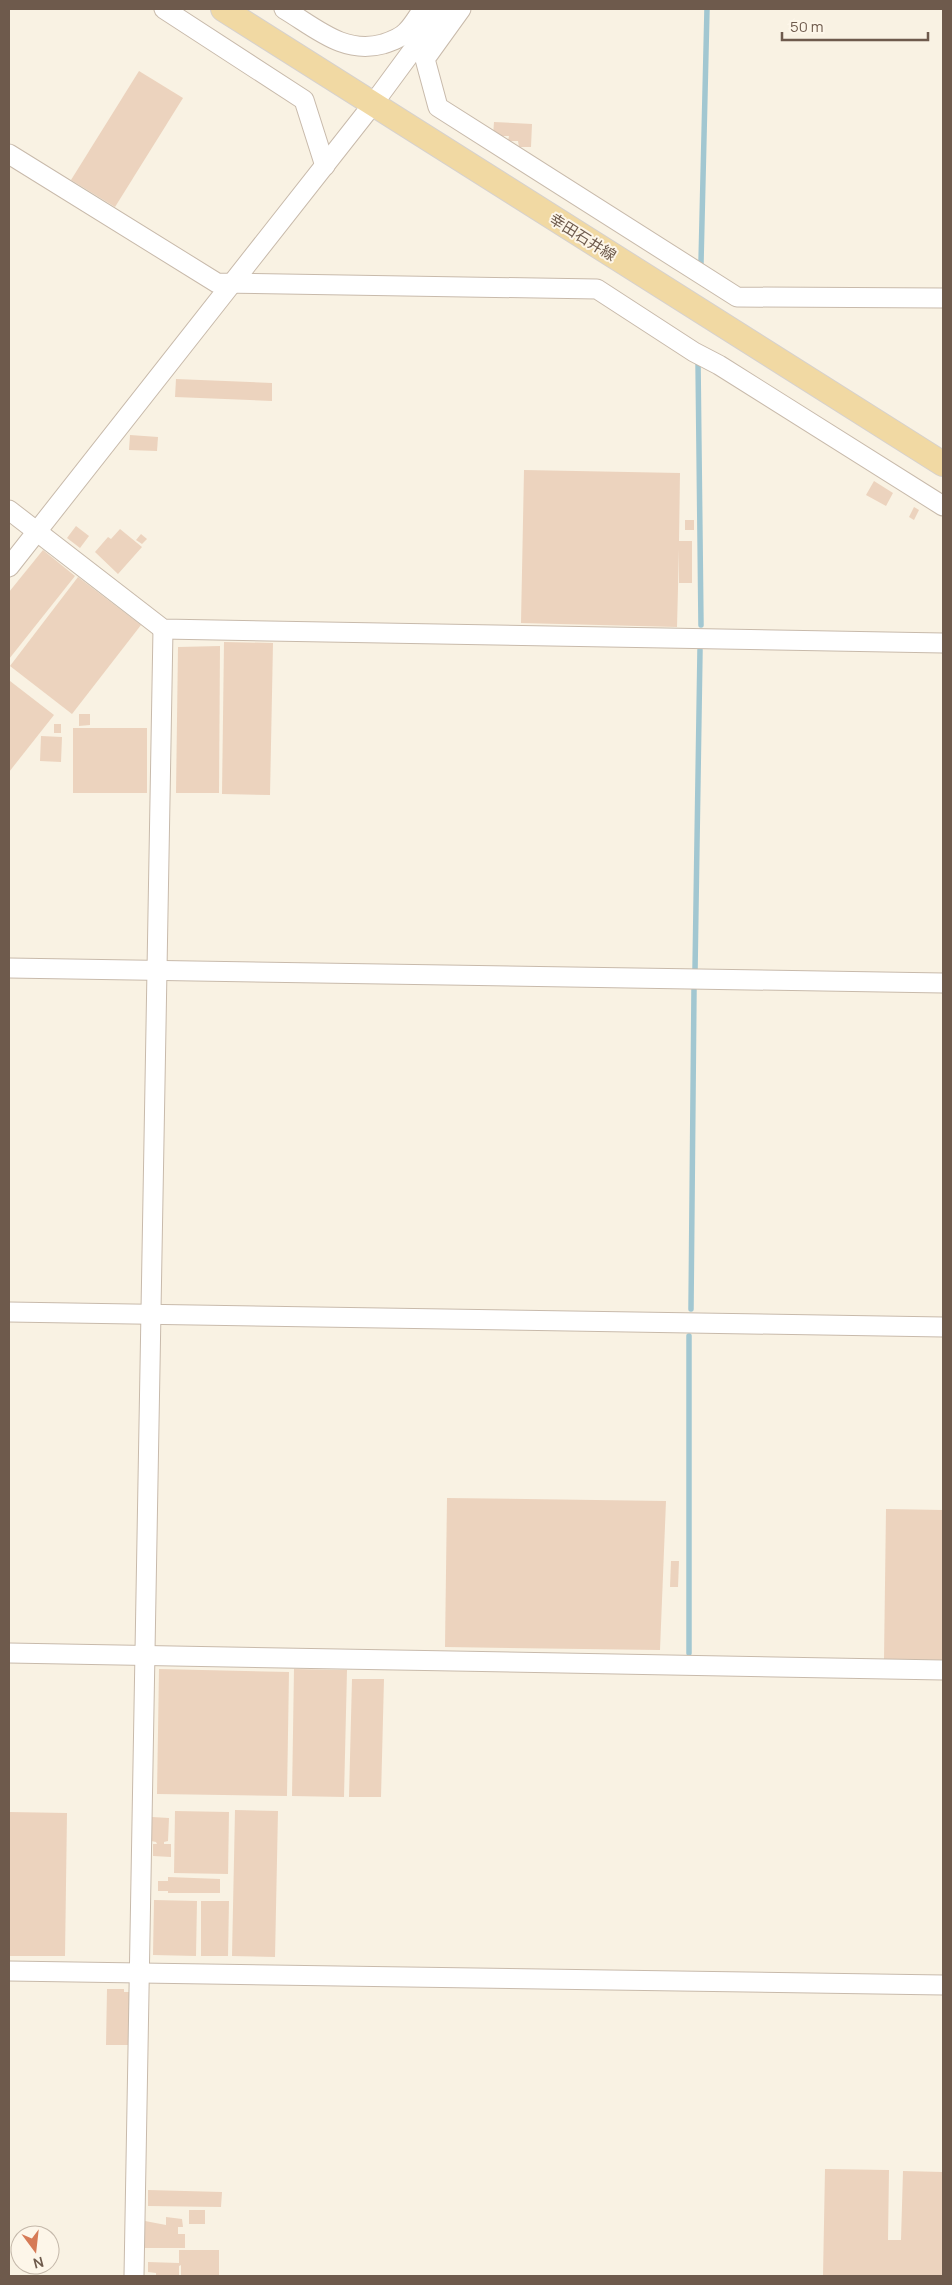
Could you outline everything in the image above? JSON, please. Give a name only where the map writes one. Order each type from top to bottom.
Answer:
[{"type":"main road","name":"幸田石井線","points":[[223,9],[943,464]]},
{"type":"street","points":[[164,9],[304,100],[324,166]]},
{"type":"street","points":[[284,9],[342,44],[361,47],[381,45],[399,38],[406,32],[423,9]]},
{"type":"street","points":[[9,567],[234,283],[373,104],[443,9]]},
{"type":"street","points":[[461,9],[425,59],[438,107],[737,297],[943,298]]},
{"type":"street","points":[[10,157],[217,283],[597,289],[694,352],[719,365],[943,506]]},
{"type":"street","points":[[9,510],[163,628],[943,643]]},
{"type":"street","points":[[134,2276],[163,628]]},
{"type":"street","points":[[9,968],[157,972],[943,983]]},
{"type":"street","points":[[9,1312],[943,1327]]},
{"type":"street","points":[[9,1653],[943,1670]]},
{"type":"street","points":[[9,1971],[943,1986]]},
{"type":"building","points":[[139,71],[183,98],[115,207],[71,180]]},
{"type":"building","points":[[494,122],[532,124],[531,147],[519,147],[518,141],[508,141],[509,136],[493,136]]},
{"type":"building","points":[[176,379],[272,383],[272,401],[175,397]]},
{"type":"building","points":[[130,435],[158,437],[157,451],[129,450]]},
{"type":"building","points":[[524,470],[680,473],[679,541],[692,541],[692,583],[679,583],[679,549],[677,627],[521,623]]},
{"type":"building","points":[[874,481],[893,493],[886,506],[866,495]]},
{"type":"building","points":[[914,507],[919,510],[914,520],[909,517]]},
{"type":"building","points":[[685,520],[694,520],[694,530],[685,530]]},
{"type":"building","points":[[76,526],[89,536],[80,548],[67,538]]},
{"type":"building","points":[[120,529],[142,547],[118,574],[95,552],[108,537],[111,539]]},
{"type":"building","points":[[141,534],[147,539],[142,544],[136,540]]},
{"type":"building","points":[[43,550],[75,576],[9,659],[9,592]]},
{"type":"building","points":[[78,577],[141,625],[72,714],[10,666]]},
{"type":"building","points":[[224,642],[273,643],[270,795],[222,794]]},
{"type":"building","points":[[220,646],[219,793],[176,793],[178,647]]},
{"type":"building","points":[[10,681],[54,715],[9,772],[9,683]]},
{"type":"building","points":[[79,714],[90,714],[90,725],[79,726]]},
{"type":"building","points":[[54,724],[61,724],[61,733],[54,733]]},
{"type":"building","points":[[73,728],[147,728],[147,793],[73,793]]},
{"type":"building","points":[[41,736],[62,737],[61,762],[40,761]]},
{"type":"building","points":[[447,1498],[666,1501],[660,1650],[445,1647]]},
{"type":"building","points":[[886,1509],[943,1510],[943,1660],[884,1659]]},
{"type":"building","points":[[671,1561],[679,1561],[678,1587],[670,1587]]},
{"type":"building","points":[[159,1669],[289,1672],[287,1796],[157,1794]]},
{"type":"building","points":[[294,1669],[347,1670],[344,1797],[292,1796]]},
{"type":"building","points":[[352,1679],[384,1679],[381,1797],[349,1797]]},
{"type":"building","points":[[235,1810],[278,1811],[275,1957],[232,1956]]},
{"type":"building","points":[[175,1811],[229,1812],[228,1874],[174,1873]]},
{"type":"building","points":[[9,1812],[67,1813],[65,1956],[9,1956]]},
{"type":"building","points":[[152,1817],[169,1818],[168,1841],[164,1842],[164,1844],[171,1844],[171,1857],[153,1856],[153,1844],[157,1844],[151,1841]]},
{"type":"building","points":[[168,1877],[220,1879],[220,1893],[168,1893],[168,1891],[158,1891],[158,1881],[168,1881]]},
{"type":"building","points":[[154,1900],[197,1901],[196,1956],[153,1955]]},
{"type":"building","points":[[201,1901],[229,1901],[228,1956],[201,1956]]},
{"type":"building","points":[[107,1989],[124,1989],[124,1992],[129,1992],[129,2045],[106,2045]]},
{"type":"building","points":[[825,2169],[889,2170],[888,2240],[901,2240],[903,2171],[943,2172],[943,2276],[823,2276]]},
{"type":"building","points":[[148,2190],[222,2192],[221,2207],[148,2206]]},
{"type":"building","points":[[189,2210],[205,2210],[205,2224],[189,2224]]},
{"type":"building","points":[[166,2217],[182,2219],[183,2227],[178,2227],[178,2234],[185,2234],[185,2248],[144,2248],[145,2221],[166,2225]]},
{"type":"building","points":[[179,2250],[219,2250],[219,2276],[181,2276],[181,2265],[179,2266],[179,2276],[156,2276],[156,2273],[148,2272],[148,2262],[179,2263]]},
{"type":"waterway","points":[[701,263],[707,9]]},
{"type":"waterway","points":[[698,361],[701,625]]},
{"type":"waterway","points":[[695,971],[700,650]]},
{"type":"waterway","points":[[691,1309],[694,990]]},
{"type":"waterway","points":[[689,1336],[689,1653]]}]
